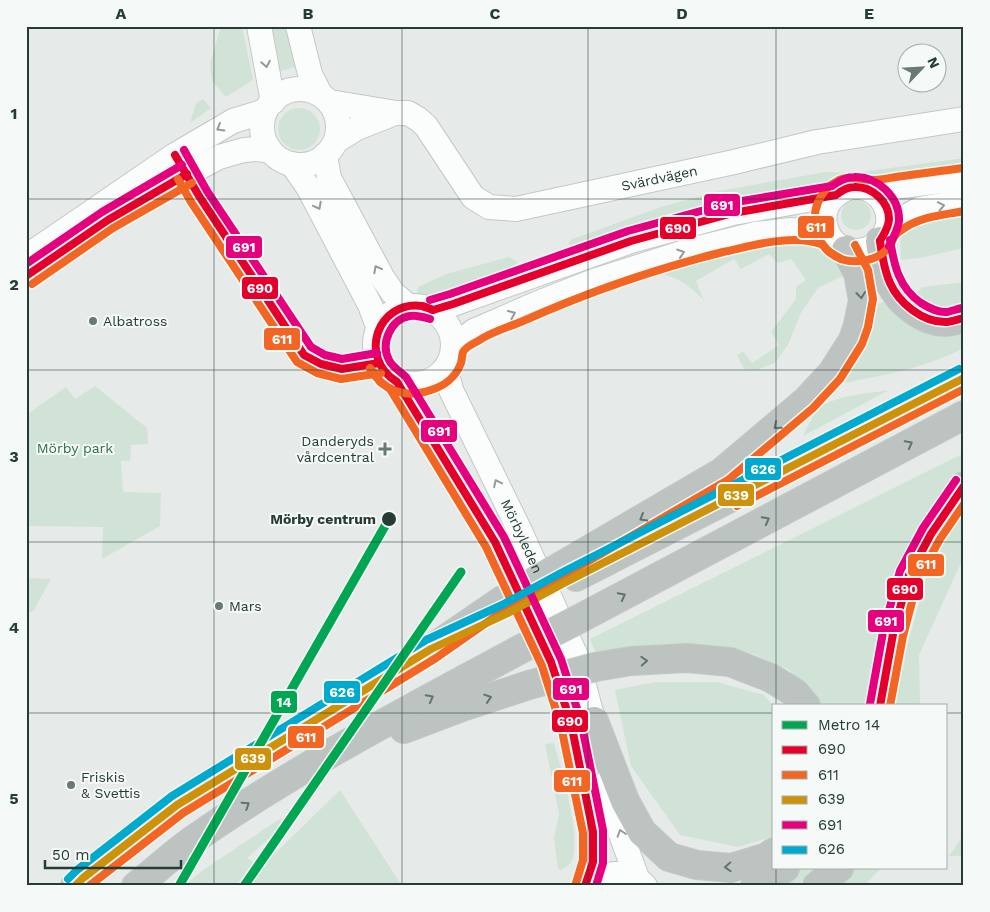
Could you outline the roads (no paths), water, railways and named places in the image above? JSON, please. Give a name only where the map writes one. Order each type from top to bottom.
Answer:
[{"type":"highway","points":[[884,235],[884,264],[891,284],[904,302],[923,318],[945,322],[964,318]]},
{"type":"highway","points":[[564,573],[722,472],[806,401],[832,373],[853,340],[863,300],[858,273],[837,242]]},
{"type":"highway","points":[[75,886],[177,805],[503,607],[564,573],[964,378]]},
{"type":"highway","points":[[136,886],[191,842],[250,802],[312,764],[519,650],[964,415]]},
{"type":"highway","points":[[880,704],[893,634],[909,575],[931,534],[964,486]]},
{"type":"highway","points":[[312,764],[462,707],[595,667],[631,661],[687,658],[730,662],[771,678],[795,693],[804,704]]},
{"type":"highway","points":[[594,721],[625,801],[642,832],[669,857],[697,865],[731,868],[767,857],[772,853]]},
{"type":"highway","points":[[755,886],[782,870]]},
{"type":"highway","points":[[817,886],[836,870]]},
{"type":"street","points":[[259,26],[269,106],[262,124],[264,139],[270,151],[280,160],[292,164],[306,165],[318,161],[331,148],[357,128],[396,112]]},
{"type":"street","points":[[298,26],[310,74],[336,114],[338,128],[331,148],[329,178],[382,277],[393,293],[408,306]]},
{"type":"street","points":[[26,257],[175,155],[233,120],[269,106],[286,94],[300,90],[325,98]]},
{"type":"street","name":"Svärdvägen","points":[[325,98],[408,113],[426,126],[473,196],[490,207],[516,209],[734,162],[816,142],[964,119]]},
{"type":"street","points":[[26,276],[108,220],[219,157],[244,150],[270,151]]},
{"type":"street","points":[[292,164],[308,187],[370,306],[379,329]]},
{"type":"street","points":[[433,310],[631,242],[733,213],[836,194],[845,189],[856,187],[871,190],[964,178]]},
{"type":"street","points":[[871,190],[880,197],[886,206],[889,219],[884,235]]},
{"type":"street","points":[[836,194],[828,204],[824,221],[837,242]]},
{"type":"street","points":[[454,346],[474,331],[536,304],[594,281],[691,250],[756,234],[791,230],[810,231],[857,252],[868,249],[905,217],[920,209],[964,201]]},
{"type":"street","points":[[408,306],[422,306],[433,310],[443,319],[450,334],[454,346],[452,358],[446,369],[434,379],[417,384],[397,382],[388,376],[379,363],[376,342],[379,329],[395,311],[408,306]]},
{"type":"street","name":"Mörbyleden","points":[[446,369],[451,390],[520,531],[576,656],[594,721],[619,829],[641,882]]},
{"type":"street","name":"Mörbyleden","points":[[397,382],[495,542],[551,662],[571,723],[593,832],[593,862],[586,886]]},
{"type":"street","points":[[586,886],[595,880],[613,873],[641,882]]},
{"type":"metro line","name":"14","points":[[179,886],[389,519]]},
{"type":"metro line","name":"14","points":[[244,886],[461,572]]},
{"type":"place","name":"Albatross","points":[[93,321]]},
{"type":"place","name":"Danderyds vårdcentral","points":[[385,449]]},
{"type":"place","name":"Mörby centrum","points":[[389,519]]},
{"type":"place","name":"Mars","points":[[219,606]]},
{"type":"place","name":"Friskis & Svettis","points":[[71,785]]},
{"type":"park label","name":"Mörby park","points":[[75,448]]}]
